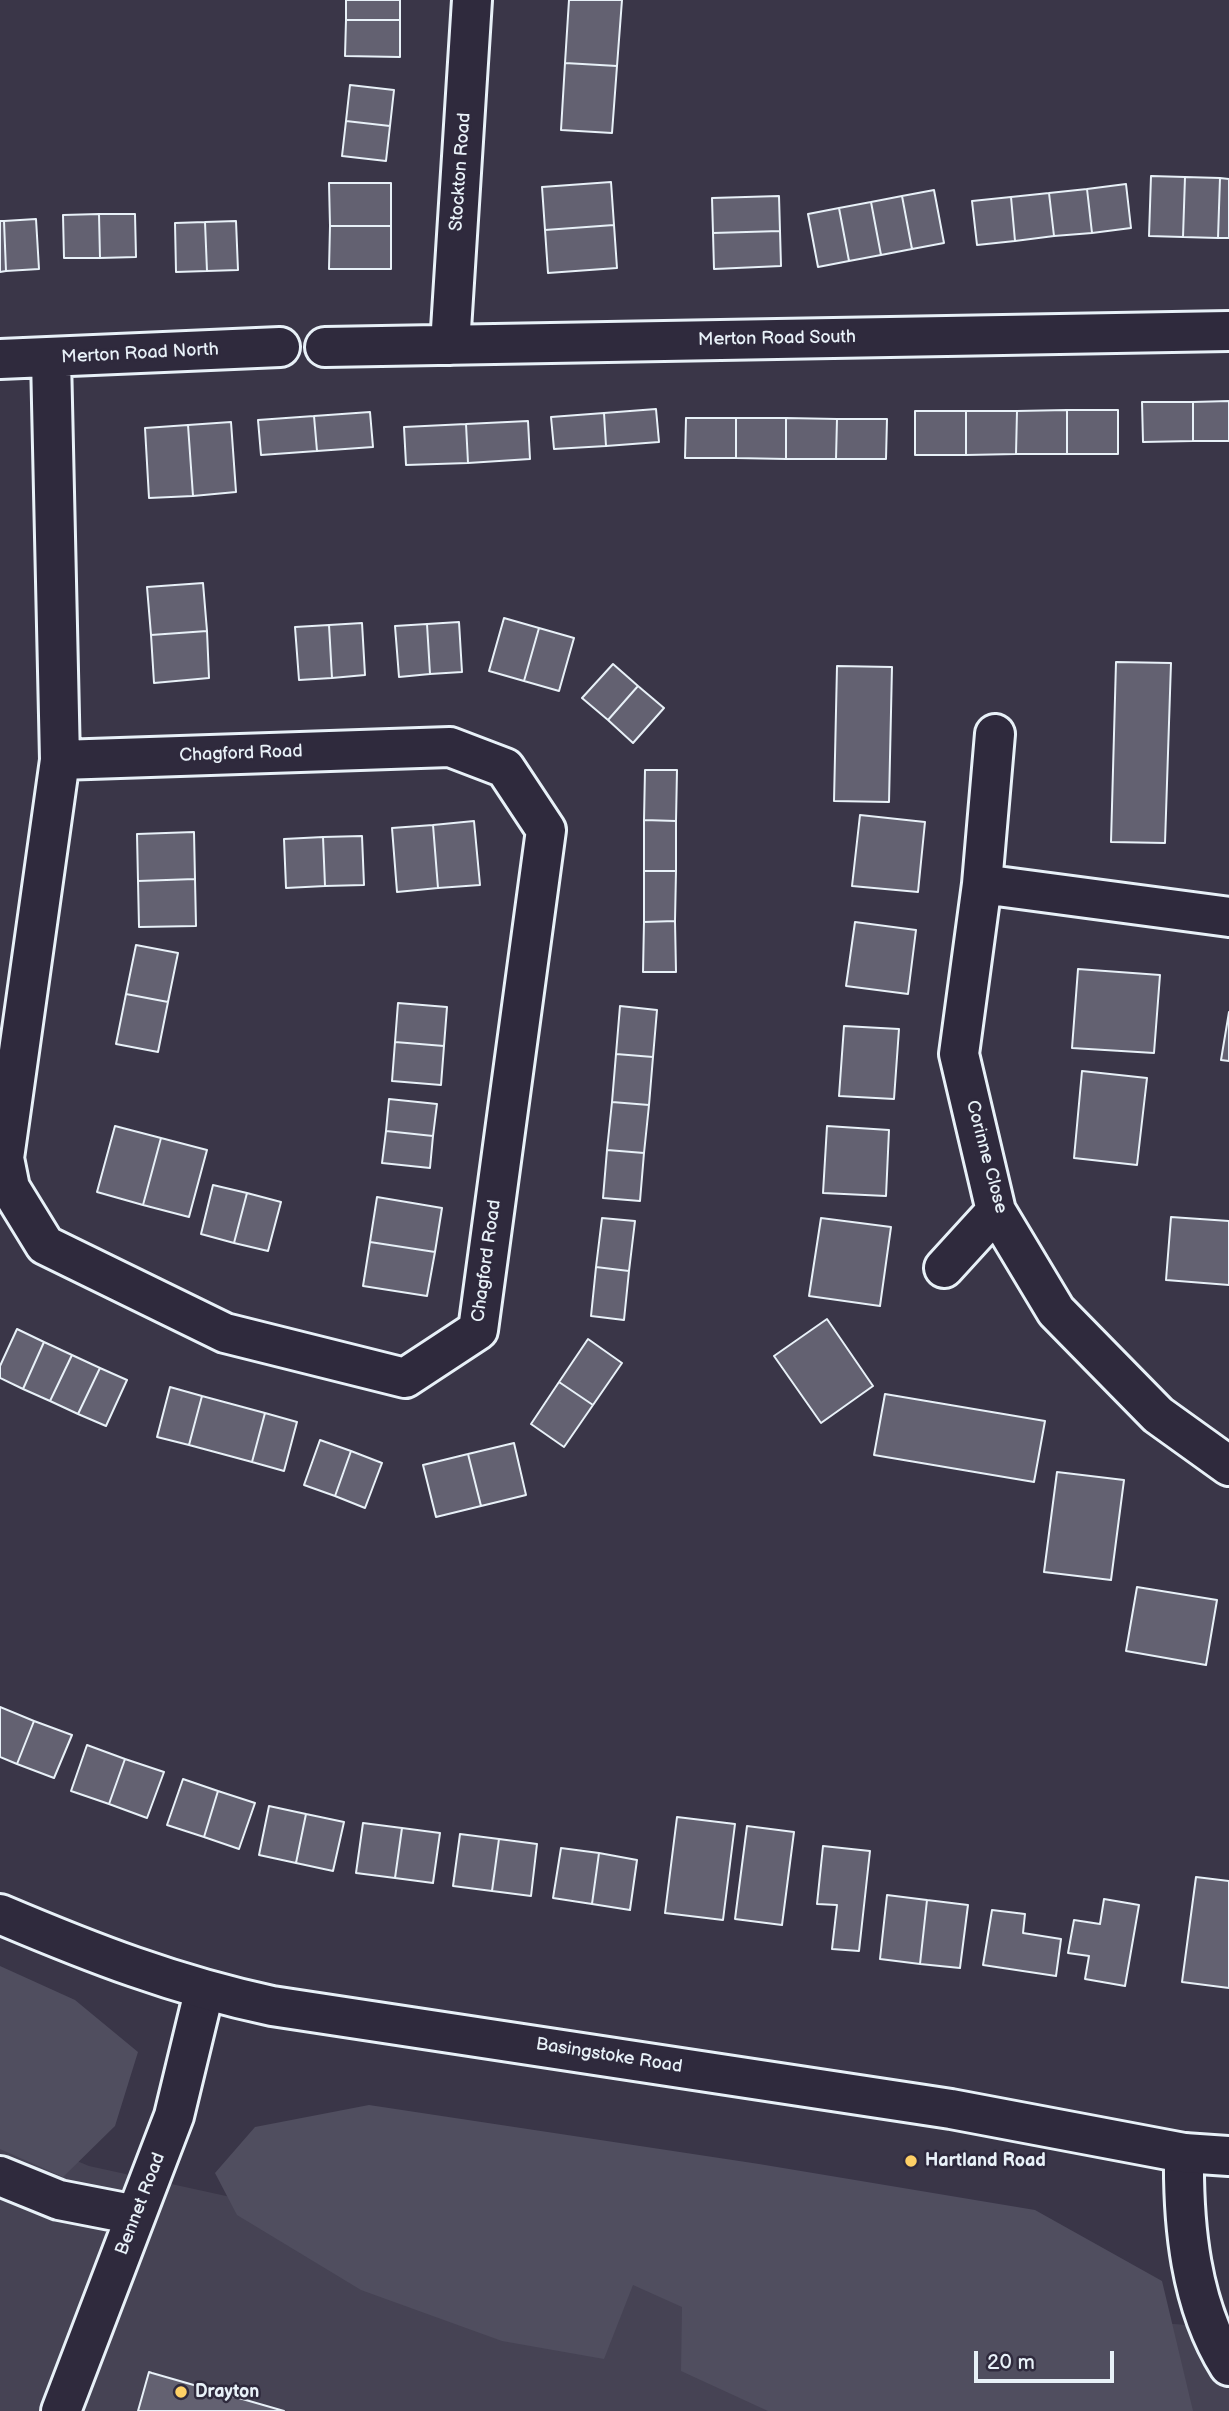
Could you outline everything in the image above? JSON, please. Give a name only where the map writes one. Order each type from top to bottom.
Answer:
[{"type":"street","name":"Stockton Road","points":[[450,345],[472,0]]},
{"type":"street","name":"Merton Road South","points":[[325,347],[1229,331]]},
{"type":"street","name":"Merton Road North","points":[[0,359],[280,347]]},
{"type":"street","name":"Chagford Road","points":[[51,358],[60,760],[4,1158],[10,1188],[45,1245],[225,1334],[405,1378],[478,1331],[546,830],[505,768],[450,747],[60,760]]},
{"type":"street","name":"Corinne Close","points":[[995,734],[982,884],[959,1054],[996,1211],[1056,1311],[1158,1415],[1229,1466]]},
{"type":"street","points":[[982,884],[1229,917]]},
{"type":"street","points":[[944,1268],[996,1211]]},
{"type":"street","name":"Basingstoke Road","points":[[0,1914],[113,1962],[204,1992],[307,2013],[473,2035],[937,2107],[1184,2152],[1229,2156]]},
{"type":"street","name":"Bennet Road","points":[[61,2411],[181,2093],[204,1992]]},
{"type":"street","points":[[1184,2152],[1183,2196],[1198,2294],[1205,2318],[1229,2366]]},
{"type":"street","points":[[0,2176],[59,2200],[136,2215]]},
{"type":"shaded area","points":[[0,1966],[75,2000],[138,2052],[115,2126],[63,2177],[0,2149]]},
{"type":"shaded area","points":[[369,2105],[759,2164],[1035,2210],[1162,2281],[1193,2411],[768,2411],[681,2371],[682,2307],[633,2285],[604,2359],[502,2341],[361,2290],[237,2215],[215,2173],[255,2127]]},
{"type":"shaded area","points":[[0,2129],[89,2166],[633,2285],[1229,2328],[1229,2411],[0,2411]]},
{"type":"building","points":[[346,0],[400,0],[400,20],[346,20]]},
{"type":"building","points":[[569,0],[622,0],[617,66],[565,63]]},
{"type":"building","points":[[346,20],[400,20],[400,57],[345,56]]},
{"type":"building","points":[[565,63],[617,66],[612,133],[561,130]]},
{"type":"building","points":[[350,85],[394,90],[390,126],[346,121]]},
{"type":"building","points":[[346,121],[390,126],[386,161],[342,156]]},
{"type":"building","points":[[1151,176],[1185,177],[1183,237],[1149,236]]},
{"type":"building","points":[[1185,177],[1220,178],[1218,238],[1183,237]]},
{"type":"building","points":[[1220,178],[1229,179],[1229,238],[1218,238]]},
{"type":"building","points":[[611,182],[614,225],[545,230],[542,187]]},
{"type":"building","points":[[329,183],[391,183],[391,226],[330,226]]},
{"type":"building","points":[[1126,184],[1131,228],[1092,233],[1087,189]]},
{"type":"building","points":[[1087,189],[1092,233],[1054,236],[1049,193]]},
{"type":"building","points":[[934,190],[944,243],[912,249],[902,196]]},
{"type":"building","points":[[1049,193],[1054,236],[1015,241],[1011,197]]},
{"type":"building","points":[[779,196],[780,231],[713,233],[712,198]]},
{"type":"building","points":[[902,196],[912,249],[881,255],[871,202]]},
{"type":"building","points":[[1011,197],[1015,241],[977,245],[972,201]]},
{"type":"building","points":[[871,202],[881,255],[849,261],[839,208]]},
{"type":"building","points":[[839,208],[849,261],[818,267],[808,214]]},
{"type":"building","points":[[99,214],[135,214],[136,257],[100,258]]},
{"type":"building","points":[[99,214],[100,258],[64,258],[63,215]]},
{"type":"building","points":[[36,219],[39,269],[6,271],[4,221]]},
{"type":"building","points":[[0,221],[4,221],[6,271],[0,272]]},
{"type":"building","points":[[236,221],[238,270],[207,271],[205,222]]},
{"type":"building","points":[[205,222],[207,271],[176,272],[175,223]]},
{"type":"building","points":[[614,225],[617,268],[548,273],[545,230]]},
{"type":"building","points":[[330,226],[391,226],[391,269],[329,269]]},
{"type":"building","points":[[780,231],[781,266],[714,269],[713,233]]},
{"type":"building","points":[[1229,401],[1229,441],[1193,441],[1193,402]]},
{"type":"building","points":[[1142,402],[1193,402],[1193,441],[1143,442]]},
{"type":"building","points":[[656,409],[659,442],[606,446],[604,413]]},
{"type":"building","points":[[1067,410],[1118,410],[1118,454],[1067,454]]},
{"type":"building","points":[[1067,410],[1067,454],[1016,454],[1017,411]]},
{"type":"building","points":[[915,411],[966,411],[966,455],[915,455]]},
{"type":"building","points":[[966,411],[1017,411],[1016,454],[966,455]]},
{"type":"building","points":[[370,412],[373,447],[317,451],[314,416]]},
{"type":"building","points":[[604,413],[606,446],[554,449],[551,417]]},
{"type":"building","points":[[314,416],[317,451],[261,455],[258,420]]},
{"type":"building","points":[[686,418],[736,418],[736,458],[685,458]]},
{"type":"building","points":[[736,418],[786,418],[786,459],[736,458]]},
{"type":"building","points":[[786,418],[837,419],[836,459],[786,459]]},
{"type":"building","points":[[837,419],[887,419],[886,459],[836,459]]},
{"type":"building","points":[[528,421],[530,459],[468,463],[466,424]]},
{"type":"building","points":[[231,422],[236,492],[193,496],[188,425]]},
{"type":"building","points":[[466,424],[468,463],[406,465],[404,427]]},
{"type":"building","points":[[188,425],[193,496],[149,498],[145,428]]},
{"type":"building","points":[[203,583],[207,631],[151,635],[147,587]]},
{"type":"building","points":[[504,618],[539,628],[524,681],[489,671]]},
{"type":"building","points":[[459,622],[462,672],[430,674],[427,624]]},
{"type":"building","points":[[362,623],[365,675],[332,678],[329,625]]},
{"type":"building","points":[[427,624],[430,674],[399,677],[395,626]]},
{"type":"building","points":[[329,625],[332,678],[299,680],[295,627]]},
{"type":"building","points":[[539,628],[574,638],[559,691],[524,681]]},
{"type":"building","points":[[207,631],[209,678],[154,683],[151,635]]},
{"type":"building","points":[[1116,662],[1171,663],[1165,843],[1111,842]]},
{"type":"building","points":[[613,664],[638,686],[608,720],[582,698]]},
{"type":"building","points":[[837,666],[892,667],[889,802],[834,801]]},
{"type":"building","points":[[638,686],[664,708],[633,743],[608,720]]},
{"type":"building","points":[[645,770],[677,770],[676,821],[644,820]]},
{"type":"building","points":[[860,815],[925,822],[918,892],[852,886]]},
{"type":"building","points":[[644,820],[676,821],[676,871],[644,871]]},
{"type":"building","points":[[474,821],[480,885],[438,888],[433,825]]},
{"type":"building","points":[[433,825],[438,888],[397,892],[392,828]]},
{"type":"building","points":[[194,832],[195,879],[138,881],[137,834]]},
{"type":"building","points":[[362,836],[364,885],[325,886],[323,837]]},
{"type":"building","points":[[323,837],[325,886],[286,888],[284,839]]},
{"type":"building","points":[[644,871],[676,871],[675,921],[644,922]]},
{"type":"building","points":[[195,879],[196,926],[139,927],[138,881]]},
{"type":"building","points":[[675,921],[676,972],[643,972],[644,922]]},
{"type":"building","points":[[855,922],[916,930],[908,994],[846,986]]},
{"type":"building","points":[[136,945],[178,953],[168,1002],[126,994]]},
{"type":"building","points":[[1078,969],[1160,975],[1154,1053],[1072,1048]]},
{"type":"building","points":[[126,994],[168,1002],[158,1052],[116,1044]]},
{"type":"building","points":[[398,1003],[447,1007],[444,1046],[395,1042]]},
{"type":"building","points":[[620,1006],[657,1010],[653,1057],[616,1054]]},
{"type":"building","points":[[1229,1012],[1229,1061],[1221,1060]]},
{"type":"building","points":[[844,1026],[899,1029],[894,1099],[839,1096]]},
{"type":"building","points":[[395,1042],[444,1046],[441,1085],[392,1081]]},
{"type":"building","points":[[616,1054],[653,1057],[649,1105],[612,1102]]},
{"type":"building","points":[[1082,1071],[1147,1078],[1137,1165],[1074,1158]]},
{"type":"building","points":[[389,1099],[437,1104],[433,1136],[386,1131]]},
{"type":"building","points":[[612,1102],[649,1105],[644,1153],[607,1150]]},
{"type":"building","points":[[115,1126],[161,1138],[143,1205],[97,1192]]},
{"type":"building","points":[[827,1126],[889,1130],[886,1196],[823,1193]]},
{"type":"building","points":[[386,1131],[433,1136],[430,1168],[382,1163]]},
{"type":"building","points":[[161,1138],[207,1150],[189,1217],[143,1205]]},
{"type":"building","points":[[607,1150],[644,1153],[640,1201],[603,1198]]},
{"type":"building","points":[[213,1185],[247,1193],[234,1243],[201,1234]]},
{"type":"building","points":[[247,1193],[281,1202],[268,1251],[234,1243]]},
{"type":"building","points":[[377,1197],[442,1208],[435,1252],[370,1242]]},
{"type":"building","points":[[1171,1217],[1229,1221],[1229,1285],[1166,1280]]},
{"type":"building","points":[[602,1218],[635,1221],[629,1271],[596,1267]]},
{"type":"building","points":[[821,1218],[891,1227],[880,1306],[809,1296]]},
{"type":"building","points":[[370,1242],[435,1252],[427,1296],[363,1286]]},
{"type":"building","points":[[596,1267],[629,1271],[624,1320],[591,1316]]},
{"type":"building","points":[[827,1319],[873,1386],[821,1423],[774,1356]]},
{"type":"building","points":[[17,1329],[44,1342],[23,1389],[0,1378],[0,1366]]},
{"type":"building","points":[[588,1339],[622,1363],[593,1405],[559,1382]]},
{"type":"building","points":[[44,1342],[72,1355],[50,1401],[23,1389]]},
{"type":"building","points":[[72,1355],[100,1368],[78,1414],[50,1401]]},
{"type":"building","points":[[100,1368],[127,1380],[106,1426],[78,1414]]},
{"type":"building","points":[[559,1382],[593,1405],[564,1447],[531,1424]]},
{"type":"building","points":[[170,1387],[202,1396],[189,1445],[157,1437]]},
{"type":"building","points":[[885,1394],[1045,1421],[1034,1482],[874,1455]]},
{"type":"building","points":[[202,1396],[265,1413],[252,1462],[189,1445]]},
{"type":"building","points":[[265,1413],[297,1422],[284,1471],[252,1462]]},
{"type":"building","points":[[320,1440],[351,1451],[335,1496],[304,1485]]},
{"type":"building","points":[[514,1443],[526,1495],[481,1506],[468,1454]]},
{"type":"building","points":[[351,1451],[382,1463],[365,1508],[335,1496]]},
{"type":"building","points":[[468,1454],[481,1506],[436,1517],[423,1465]]},
{"type":"building","points":[[1057,1472],[1124,1480],[1111,1580],[1044,1572]]},
{"type":"building","points":[[1137,1587],[1217,1600],[1206,1665],[1126,1651]]},
{"type":"building","points":[[0,1707],[34,1721],[17,1764],[0,1757]]},
{"type":"building","points":[[34,1721],[72,1735],[54,1778],[17,1764]]},
{"type":"building","points":[[87,1745],[125,1759],[109,1804],[71,1791]]},
{"type":"building","points":[[125,1759],[164,1772],[147,1818],[109,1804]]},
{"type":"building","points":[[183,1779],[218,1791],[204,1837],[167,1825]]},
{"type":"building","points":[[218,1791],[255,1803],[239,1849],[204,1837]]},
{"type":"building","points":[[269,1806],[306,1814],[296,1863],[259,1855]]},
{"type":"building","points":[[306,1814],[344,1822],[333,1871],[296,1863]]},
{"type":"building","points":[[677,1817],[735,1824],[723,1920],[665,1913]]},
{"type":"building","points":[[363,1823],[402,1828],[395,1878],[356,1873]]},
{"type":"building","points":[[747,1826],[794,1832],[782,1925],[735,1919]]},
{"type":"building","points":[[402,1828],[440,1833],[433,1883],[395,1878]]},
{"type":"building","points":[[460,1834],[499,1839],[492,1891],[453,1886]]},
{"type":"building","points":[[499,1839],[537,1844],[531,1896],[492,1891]]},
{"type":"building","points":[[823,1846],[870,1851],[859,1951],[832,1949],[837,1905],[817,1904]]},
{"type":"building","points":[[561,1848],[599,1853],[592,1904],[553,1898]]},
{"type":"building","points":[[599,1853],[637,1860],[630,1910],[592,1904]]},
{"type":"building","points":[[1196,1877],[1229,1881],[1229,1988],[1182,1982]]},
{"type":"building","points":[[887,1895],[927,1900],[920,1964],[880,1959]]},
{"type":"building","points":[[1104,1899],[1139,1905],[1125,1986],[1085,1979],[1089,1956],[1068,1953],[1074,1920],[1100,1924]]},
{"type":"building","points":[[927,1900],[968,1905],[960,1968],[920,1964]]},
{"type":"building","points":[[992,1910],[1025,1914],[1023,1933],[1061,1939],[1056,1976],[983,1965]]},
{"type":"building","name":"Drayton","points":[[149,2372],[152,2373],[284,2411],[138,2411]]},
{"type":"place","name":"Hartland Road","points":[[911,2161]]},
{"type":"place","name":"Drayton","points":[[181,2392]]}]
